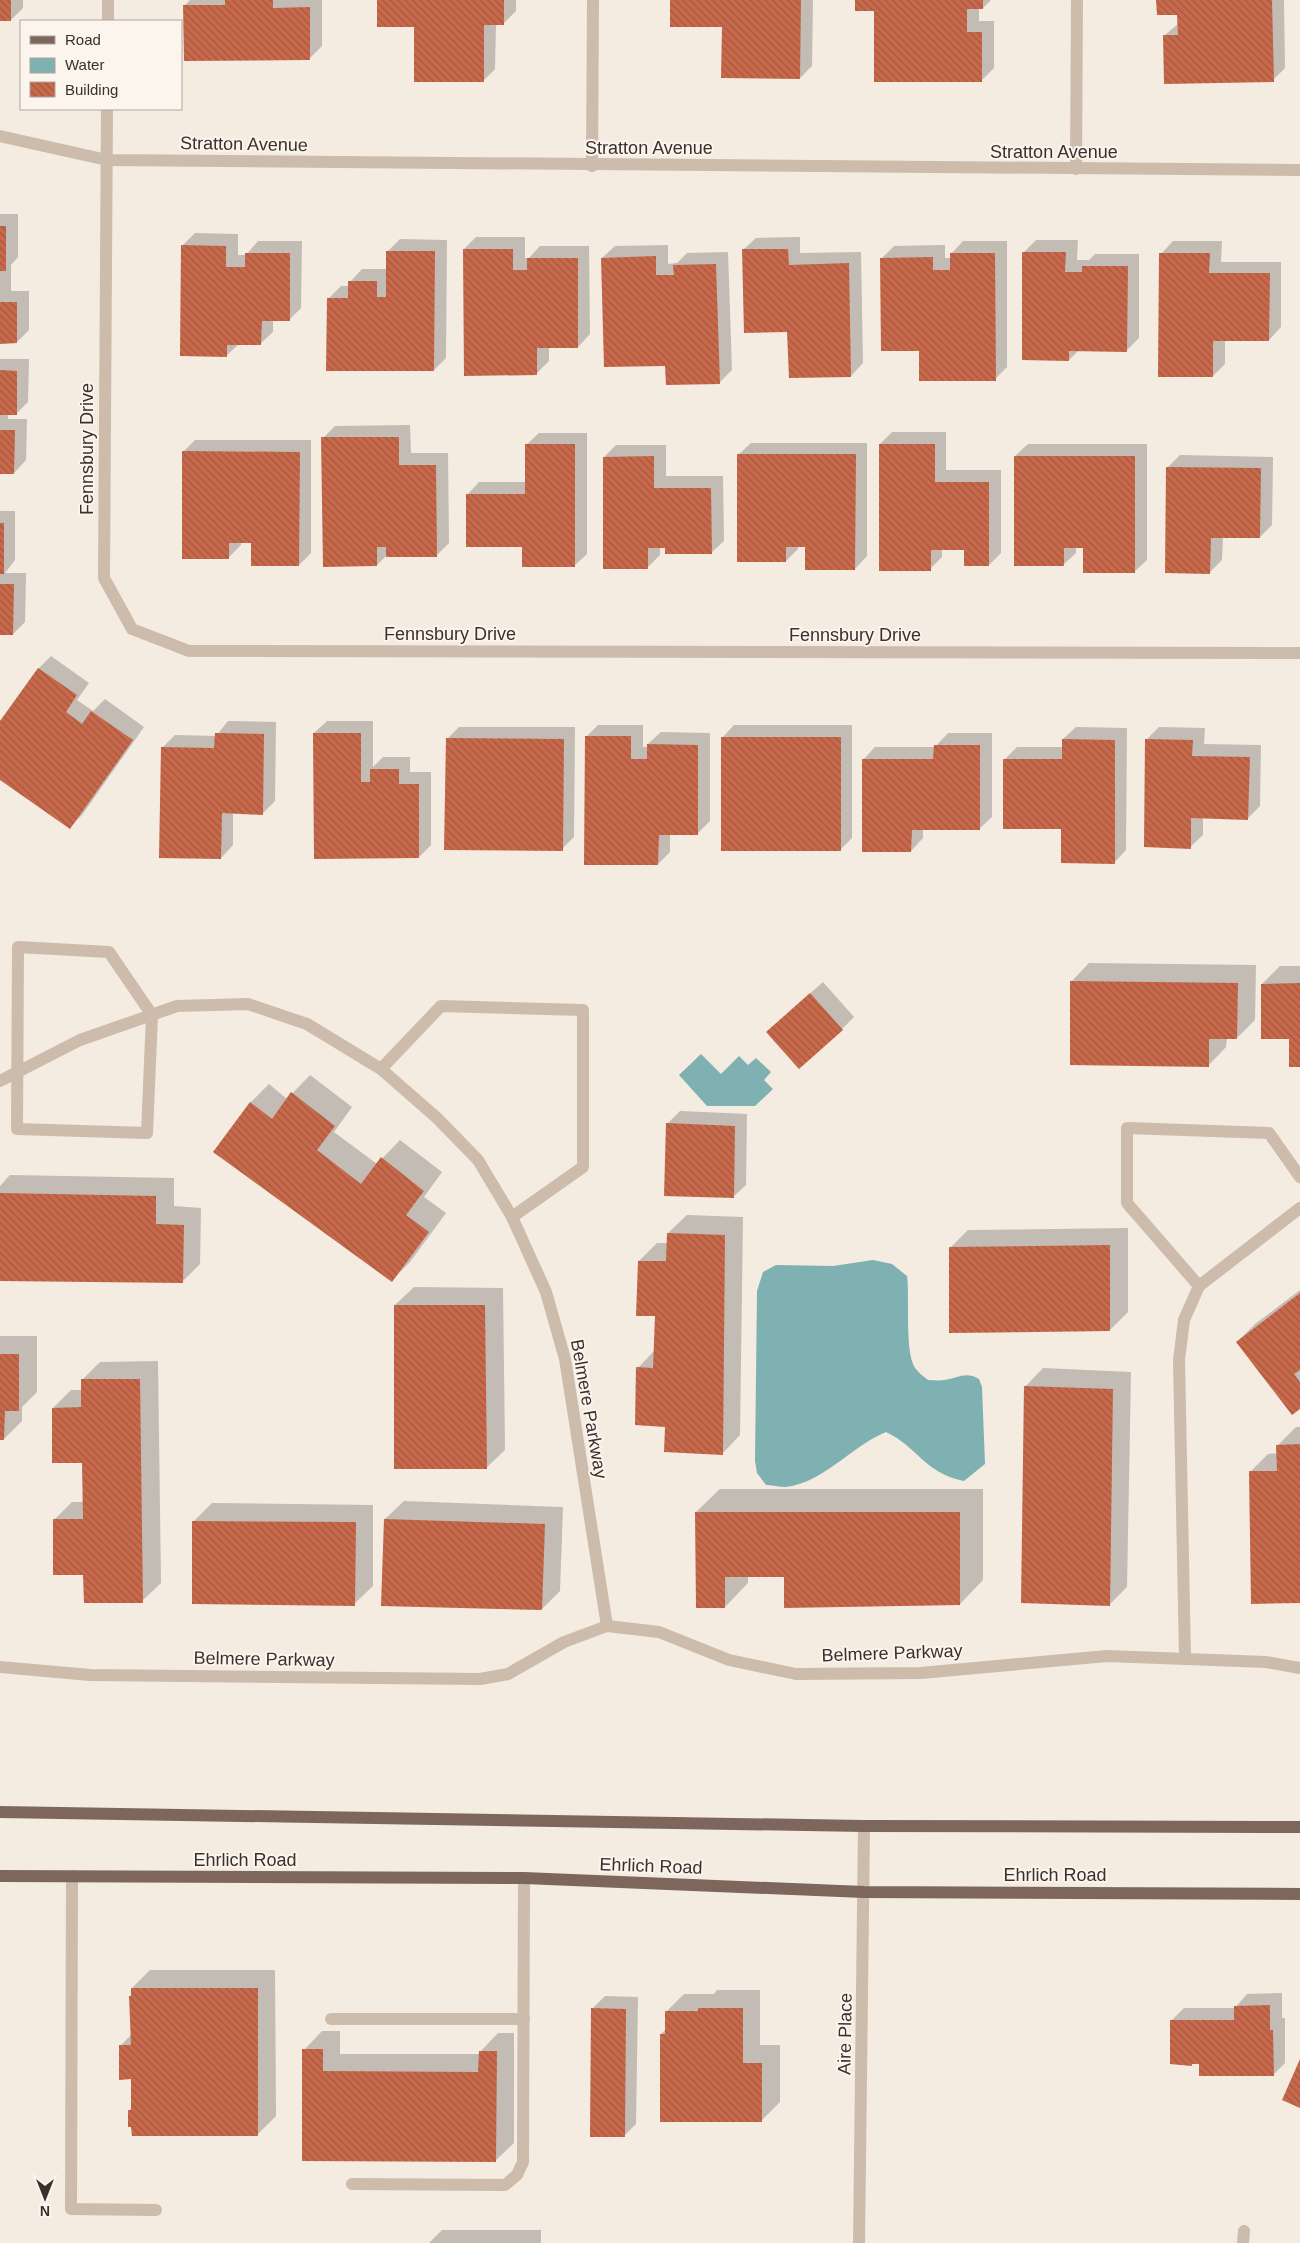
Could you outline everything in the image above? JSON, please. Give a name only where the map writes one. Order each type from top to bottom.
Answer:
[{"type":"main road","points":[[0,1812],[864,1826],[1300,1827]]},
{"type":"main road","name":"Ehrlich Road","points":[[0,1876],[524,1878],[864,1892],[1300,1894]]},
{"type":"street","points":[[108,0],[108,20]]},
{"type":"street","points":[[592,166],[593,0]]},
{"type":"street","points":[[1076,169],[1077,0]]},
{"type":"street","name":"Fennsbury Drive","points":[[108,110],[104,578],[132,629],[189,651],[1300,653]]},
{"type":"street","name":"Stratton Avenue","points":[[0,136],[107,160],[592,166],[1300,170]]},
{"type":"street","points":[[18,947],[109,952],[152,1015],[147,1133],[16,1129],[18,947]]},
{"type":"street","name":"Belmere Parkway","points":[[0,1081],[80,1040],[177,1006],[248,1004],[307,1024],[381,1069],[437,1118],[478,1160],[512,1217],[546,1292],[565,1359],[607,1626]]},
{"type":"street","points":[[381,1069],[441,1006],[583,1010],[583,1167],[512,1217]]},
{"type":"street","points":[[1199,1286],[1127,1203],[1127,1128],[1269,1133],[1300,1177]]},
{"type":"street","points":[[1185,1657],[1179,1360],[1184,1320],[1199,1286],[1300,1208]]},
{"type":"street","name":"Belmere Parkway","points":[[0,1667],[90,1675],[480,1679],[508,1674],[564,1642],[607,1626],[659,1632],[729,1660],[796,1674],[921,1672],[1108,1656],[1185,1657],[1266,1662],[1300,1668]]},
{"type":"street","name":"Aire Place","points":[[859,2243],[864,1826]]},
{"type":"street","points":[[72,1876],[71,2209],[156,2210]]},
{"type":"street","points":[[352,2184],[506,2185],[517,2175],[523,2162],[524,1878]]},
{"type":"street","points":[[331,2020],[524,2020]]},
{"type":"water","points":[[701,1054],[721,1074],[739,1056],[748,1065],[756,1058],[771,1072],[764,1080],[773,1089],[755,1106],[707,1106],[679,1075]]},
{"type":"water","points":[[873,1260],[892,1264],[907,1276],[910,1352],[912,1362],[917,1370],[928,1380],[942,1380],[966,1375],[979,1379],[982,1387],[985,1464],[964,1481],[950,1477],[930,1466],[897,1438],[886,1432],[873,1438],[812,1479],[785,1487],[766,1485],[757,1473],[755,1461],[757,1291],[763,1272],[776,1265],[833,1266]]},
{"type":"building","points":[[0,0],[11,0],[11,21],[0,21]]},
{"type":"building","points":[[225,0],[273,0],[273,8],[310,7],[310,60],[184,61],[183,5],[225,5]]},
{"type":"building","points":[[377,0],[504,0],[504,25],[484,25],[484,82],[414,82],[414,27],[377,27]]},
{"type":"building","points":[[670,0],[801,0],[800,79],[721,78],[722,27],[670,27]]},
{"type":"building","points":[[855,0],[983,0],[983,9],[967,9],[967,32],[982,32],[982,82],[874,82],[874,11],[855,11]]},
{"type":"building","points":[[1156,0],[1272,0],[1274,82],[1164,84],[1163,35],[1178,35],[1177,15],[1157,15]]},
{"type":"building","points":[[0,226],[6,226],[6,271],[0,271]]},
{"type":"building","points":[[181,245],[226,246],[226,267],[245,267],[245,253],[290,253],[290,321],[262,321],[261,345],[227,345],[227,357],[180,356]]},
{"type":"building","points":[[463,249],[513,249],[513,270],[527,270],[527,258],[578,258],[578,348],[537,348],[537,375],[464,376]]},
{"type":"building","points":[[742,249],[788,249],[789,265],[849,263],[851,377],[789,378],[787,332],[744,333]]},
{"type":"building","points":[[386,251],[435,251],[434,371],[326,371],[327,298],[348,298],[348,281],[377,281],[377,297],[386,297]]},
{"type":"building","points":[[1022,252],[1066,252],[1065,272],[1082,272],[1082,266],[1128,266],[1127,352],[1069,351],[1069,361],[1022,360]]},
{"type":"building","points":[[950,253],[995,253],[996,381],[919,381],[919,351],[881,351],[880,258],[933,257],[933,270],[950,270]]},
{"type":"building","points":[[1159,253],[1210,253],[1209,273],[1270,273],[1269,341],[1213,341],[1213,377],[1158,377]]},
{"type":"building","points":[[656,256],[656,275],[674,275],[673,265],[716,264],[720,384],[666,385],[665,366],[604,367],[601,258]]},
{"type":"building","points":[[0,302],[17,302],[17,343],[0,344]]},
{"type":"building","points":[[0,370],[17,371],[17,415],[0,415]]},
{"type":"building","points":[[0,430],[15,430],[14,474],[0,474]]},
{"type":"building","points":[[321,437],[399,437],[399,465],[436,465],[437,557],[386,557],[386,547],[377,547],[377,566],[323,567]]},
{"type":"building","points":[[525,444],[575,444],[575,567],[522,567],[522,547],[466,547],[466,494],[525,494]]},
{"type":"building","points":[[879,444],[935,444],[935,482],[989,482],[989,566],[964,566],[964,550],[931,550],[931,571],[879,571]]},
{"type":"building","points":[[182,451],[300,452],[299,566],[251,566],[251,543],[229,543],[229,559],[182,559]]},
{"type":"building","points":[[737,454],[856,454],[855,570],[805,570],[805,547],[786,547],[786,562],[737,562]]},
{"type":"building","points":[[654,456],[654,488],[711,488],[712,554],[665,554],[665,548],[648,548],[648,569],[603,569],[603,457]]},
{"type":"building","points":[[1014,456],[1135,456],[1135,573],[1083,573],[1083,548],[1064,548],[1064,566],[1014,566]]},
{"type":"building","points":[[1166,467],[1261,468],[1260,538],[1211,538],[1210,574],[1165,573]]},
{"type":"building","points":[[0,523],[4,523],[4,574],[0,574]]},
{"type":"building","points":[[0,584],[14,584],[13,635],[0,635]]},
{"type":"building","points":[[38,668],[77,695],[66,712],[82,724],[91,711],[133,740],[70,829],[0,780],[0,721]]},
{"type":"building","points":[[215,733],[264,734],[263,815],[222,813],[221,859],[159,858],[161,747],[214,748]]},
{"type":"building","points":[[313,733],[361,733],[361,782],[370,782],[370,769],[399,769],[399,784],[419,784],[419,858],[314,859]]},
{"type":"building","points":[[585,736],[631,736],[631,759],[647,759],[647,744],[698,745],[698,835],[659,835],[658,865],[584,865]]},
{"type":"building","points":[[721,737],[841,737],[841,851],[721,851]]},
{"type":"building","points":[[446,738],[564,739],[563,851],[444,850]]},
{"type":"building","points":[[1062,739],[1115,740],[1115,864],[1061,863],[1061,829],[1003,829],[1003,759],[1062,759]]},
{"type":"building","points":[[1145,739],[1193,740],[1192,756],[1250,757],[1248,820],[1191,818],[1191,849],[1144,847]]},
{"type":"building","points":[[934,745],[980,745],[980,830],[912,830],[911,852],[862,852],[862,759],[933,759]]},
{"type":"building","points":[[1070,981],[1238,983],[1237,1039],[1209,1039],[1209,1067],[1070,1065]]},
{"type":"building","points":[[1300,983],[1300,1067],[1289,1067],[1289,1039],[1261,1039],[1261,984]]},
{"type":"building","points":[[810,993],[843,1030],[799,1069],[766,1032]]},
{"type":"building","points":[[291,1092],[335,1126],[317,1150],[361,1184],[381,1157],[424,1191],[406,1215],[429,1232],[392,1282],[213,1152],[250,1102],[272,1119]]},
{"type":"building","points":[[666,1123],[735,1126],[734,1198],[664,1196]]},
{"type":"building","points":[[0,1193],[156,1196],[156,1224],[184,1225],[183,1283],[0,1281]]},
{"type":"building","points":[[667,1233],[725,1235],[723,1455],[664,1452],[665,1427],[635,1425],[636,1367],[653,1368],[655,1316],[636,1316],[638,1261],[666,1261]]},
{"type":"building","points":[[1110,1245],[1110,1331],[949,1333],[949,1247]]},
{"type":"building","points":[[1300,1293],[1300,1370],[1294,1374],[1300,1382],[1300,1409],[1292,1415],[1236,1342]]},
{"type":"building","points":[[394,1305],[485,1305],[487,1469],[394,1469]]},
{"type":"building","points":[[0,1354],[19,1354],[19,1411],[5,1411],[4,1440],[0,1440]]},
{"type":"building","points":[[81,1379],[140,1379],[143,1603],[84,1603],[83,1575],[53,1575],[53,1519],[83,1519],[82,1463],[52,1463],[52,1408],[81,1407]]},
{"type":"building","points":[[1024,1386],[1113,1389],[1110,1606],[1021,1603]]},
{"type":"building","points":[[1300,1444],[1300,1603],[1251,1604],[1249,1471],[1277,1471],[1276,1445]]},
{"type":"building","points":[[695,1512],[960,1512],[960,1605],[784,1608],[784,1577],[725,1577],[725,1608],[696,1608]]},
{"type":"building","points":[[384,1519],[545,1524],[542,1610],[381,1606]]},
{"type":"building","points":[[192,1521],[356,1522],[355,1606],[192,1604]]},
{"type":"building","points":[[131,1988],[258,1988],[258,2136],[132,2136],[131,2127],[128,2127],[128,2110],[131,2110],[131,2079],[119,2080],[119,2045],[131,2045],[129,1996],[131,1996]]},
{"type":"building","points":[[1270,2005],[1270,2030],[1273,2030],[1274,2076],[1199,2076],[1199,2064],[1192,2064],[1192,2066],[1170,2064],[1170,2020],[1234,2020],[1234,2006]]},
{"type":"building","points":[[591,2008],[626,2009],[625,2137],[590,2137]]},
{"type":"building","points":[[698,2008],[743,2008],[743,2063],[762,2063],[762,2122],[660,2122],[660,2034],[665,2034],[665,2011],[698,2011]]},
{"type":"building","points":[[302,2049],[323,2049],[323,2071],[478,2072],[479,2051],[497,2051],[496,2162],[302,2161]]},
{"type":"building","points":[[1300,2059],[1300,2108],[1282,2100]]}]
